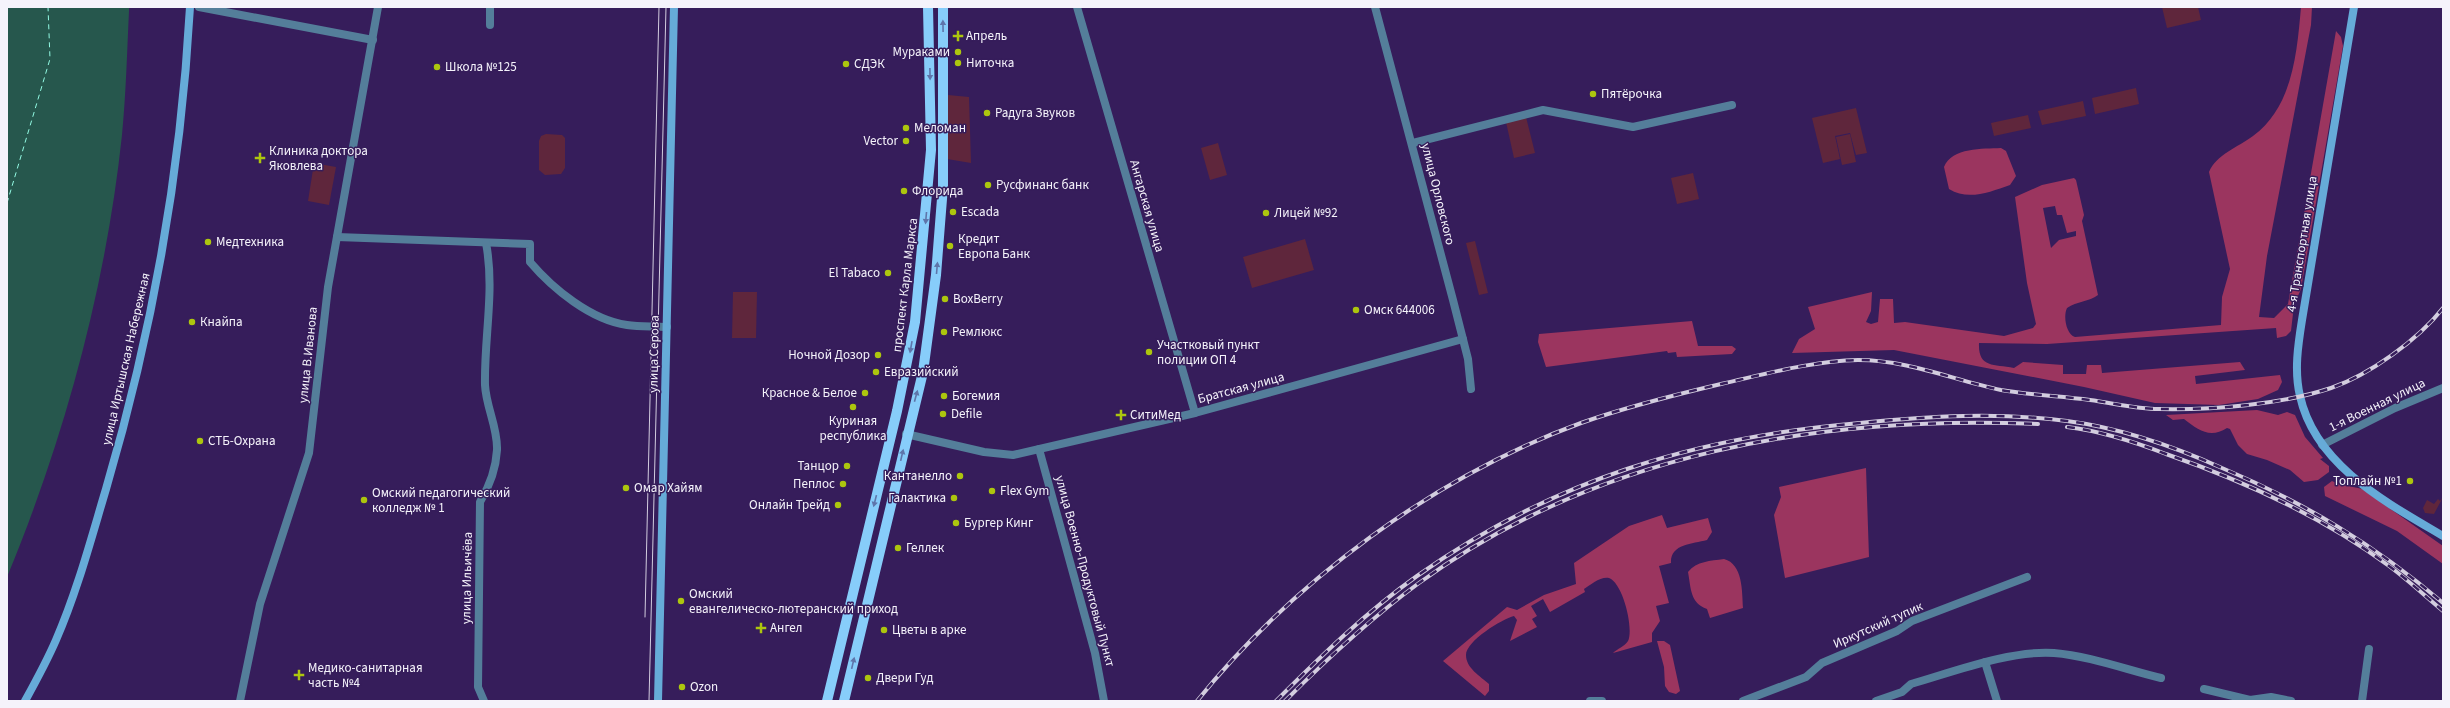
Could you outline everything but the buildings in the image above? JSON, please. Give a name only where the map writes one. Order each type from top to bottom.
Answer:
[{"type":"main road","name":"улица Иртышская Набережная","points":[[25,701],[56,640],[69,607],[117,452],[131,398],[153,299],[173,182],[182,122],[190,7]]},
{"type":"main road","name":"улица Серова","points":[[658,701],[674,7]]},
{"type":"main road","name":"проспект Карла Маркса","points":[[827,701],[897,411],[915,322],[931,150],[928,7]]},
{"type":"main road","points":[[844,701],[906,434],[925,362],[936,275],[944,150],[943,7]]},
{"type":"main road","name":"4-я Транспортная улица","points":[[2354,7],[2302,320],[2297,362],[2301,402],[2307,420],[2322,445],[2347,471],[2370,489],[2443,536]]},
{"type":"street","points":[[198,7],[373,40]]},
{"type":"street","name":"улица В.Иванова","points":[[240,701],[260,604],[309,453],[328,287],[378,7]]},
{"type":"street","points":[[490,7],[490,25]]},
{"type":"street","name":"Ангарская улица","points":[[1077,7],[1195,413]]},
{"type":"street","name":"улица Орловского","points":[[1375,7],[1413,143],[1463,338],[1468,359],[1470,389]]},
{"type":"street","points":[[1413,143],[1542,110],[1633,127],[1732,105]]},
{"type":"street","points":[[337,237],[530,244],[530,262],[548,283],[576,303],[610,321],[626,325],[667,327]]},
{"type":"street","name":"улица Ильичёва","points":[[484,701],[478,687],[480,502],[488,488],[497,451],[496,434],[488,408],[485,385],[491,279],[486,243]]},
{"type":"street","name":"Братская улица","points":[[906,434],[1002,455],[1039,449],[1195,413],[1463,338]]},
{"type":"street","name":"1-я Военная улица","points":[[2322,445],[2395,408],[2443,388]]},
{"type":"street","name":"улица Военно-Продуктовый Пункт","points":[[1039,449],[1096,653],[1104,701]]},
{"type":"street","name":"Иркутский тупик","points":[[1743,701],[1806,677],[1822,663],[1897,631],[1912,621],[2027,577]]},
{"type":"street","points":[[2362,701],[2369,649]]},
{"type":"street","points":[[1876,701],[1902,692],[1911,684],[1985,662],[2038,653],[2054,653],[2161,678]]},
{"type":"street","points":[[1985,662],[1997,701]]},
{"type":"street","points":[[2204,690],[2250,700],[2271,697],[2291,701]]},
{"type":"street","points":[[1590,701],[1602,701]]},
{"type":"shaded area","points":[[7,7],[129,7],[129,11],[122,135],[115,192],[94,304],[65,415],[28,524],[7,577]]},
{"type":"shaded area","points":[[2162,7],[2198,7],[2201,20],[2167,28]]},
{"type":"shaded area","points":[[2301,7],[2312,7],[2311,25],[2267,256],[2259,317],[2274,318],[2288,304],[2336,31],[2341,37],[2343,46],[2301,289],[2294,305],[2291,331],[2286,336],[2277,338],[2276,328],[2047,344],[1979,343],[1981,357],[1984,361],[1993,365],[2014,368],[2023,362],[2063,365],[2063,374],[2086,374],[2087,365],[2101,365],[2102,373],[2240,362],[2245,370],[2195,376],[2196,384],[2280,375],[2282,382],[2278,390],[2258,399],[2219,405],[2155,403],[2084,387],[1894,350],[1792,353],[1799,339],[1815,329],[1808,307],[1872,292],[1871,311],[1866,322],[1871,324],[1878,322],[1880,299],[1893,299],[1894,323],[1905,322],[2004,336],[2033,328],[2036,324],[2027,283],[2015,197],[2042,185],[2074,178],[2076,180],[2084,215],[2082,221],[2098,295],[2067,308],[2065,320],[2067,329],[2072,335],[2075,337],[2221,325],[2222,297],[2230,269],[2209,172],[2212,166],[2222,156],[2253,136],[2266,124],[2277,110],[2285,94],[2295,60]],"holes":[[[2055,206],[2057,215],[2062,215],[2067,233],[2076,231],[2076,236],[2059,240],[2051,248],[2043,208]]]},
{"type":"shaded area","points":[[2136,88],[2139,104],[2095,114],[2092,98]]},
{"type":"shaded area","points":[[948,95],[969,97],[971,163],[947,159]]},
{"type":"shaded area","points":[[2083,101],[2086,116],[2042,125],[2038,111]]},
{"type":"shaded area","points":[[1856,108],[1867,153],[1856,155],[1850,133],[1835,136],[1840,159],[1823,163],[1812,118]]},
{"type":"shaded area","points":[[2028,115],[2031,128],[1994,136],[1991,123]]},
{"type":"shaded area","points":[[1526,117],[1535,153],[1514,158],[1506,122]]},
{"type":"shaded area","points":[[546,134],[562,135],[565,138],[565,168],[561,174],[545,175],[539,170],[539,141],[541,136]]},
{"type":"shaded area","points":[[1850,134],[1856,162],[1842,165],[1836,137]]},
{"type":"shaded area","points":[[1218,143],[1227,175],[1210,180],[1201,148]]},
{"type":"shaded area","points":[[2001,148],[2006,151],[2016,176],[2010,185],[1987,193],[1971,195],[1956,193],[1949,189],[1944,167],[1948,160],[1961,152],[1969,150]]},
{"type":"shaded area","points":[[314,163],[336,167],[329,205],[308,201]]},
{"type":"shaded area","points":[[1693,173],[1699,199],[1677,204],[1671,178]]},
{"type":"shaded area","points":[[1305,239],[1314,270],[1252,288],[1243,257]]},
{"type":"shaded area","points":[[1475,241],[1488,293],[1479,295],[1466,243]]},
{"type":"shaded area","points":[[733,292],[757,292],[756,338],[732,338]]},
{"type":"shaded area","points":[[1692,321],[1698,346],[1732,346],[1736,349],[1732,354],[1677,357],[1676,352],[1668,353],[1667,351],[1546,367],[1538,342],[1539,334]]},
{"type":"shaded area","points":[[2257,410],[2278,415],[2287,412],[2295,415],[2305,437],[2323,458],[2320,459],[2329,466],[2329,472],[2318,480],[2304,482],[2290,470],[2267,460],[2247,454],[2238,445],[2230,429],[2227,428],[2215,433],[2204,432],[2194,427],[2184,419],[2173,420],[2166,415]]},
{"type":"shaded area","points":[[1866,468],[1869,557],[1785,578],[1774,515],[1781,497],[1779,487]]},
{"type":"shaded area","points":[[2332,481],[2362,489],[2443,546],[2443,564],[2397,531],[2325,496],[2324,487]]},
{"type":"shaded area","points":[[2443,497],[2434,514],[2425,513],[2423,508],[2427,500],[2434,504],[2438,499],[2440,501]]},
{"type":"shaded area","points":[[1662,515],[1667,528],[1708,518],[1712,532],[1707,540],[1678,548],[1674,552],[1671,563],[1659,566],[1669,603],[1656,606],[1660,621],[1652,633],[1652,642],[1613,653],[1628,641],[1630,627],[1626,607],[1619,588],[1609,578],[1603,578],[1584,589],[1585,592],[1550,612],[1543,599],[1531,606],[1537,616],[1532,619],[1537,627],[1510,641],[1517,620],[1514,616],[1501,621],[1472,643],[1466,655],[1467,660],[1471,668],[1489,684],[1489,691],[1485,696],[1443,661],[1507,607],[1517,610],[1544,595],[1576,584],[1574,563],[1629,526]]},
{"type":"shaded area","points":[[1724,559],[1735,566],[1738,572],[1742,586],[1743,608],[1710,618],[1707,609],[1697,603],[1694,599],[1688,572],[1700,564]]},
{"type":"shaded area","points":[[1657,641],[1664,641],[1670,645],[1680,691],[1676,694],[1669,692],[1665,686],[1664,667]]},
{"type":"ferry route","points":[[7,203],[50,59],[48,7]]},
{"type":"tram line","points":[[645,617],[659,7]]},
{"type":"tram line","points":[[649,701],[666,7]]},
{"type":"railway","points":[[1197,701],[1235,657],[1277,614],[1323,574],[1371,537],[1421,503],[1473,472],[1527,445],[1581,423],[1615,412],[1686,392],[1755,376],[1824,363],[1858,360],[1895,363],[2001,390],[2090,400],[2142,408],[2201,409],[2246,405],[2290,399],[2311,394],[2331,388],[2361,375],[2407,344],[2433,320],[2443,308]]},
{"type":"railway","points":[[1276,701],[1362,620],[1417,576],[1468,542],[1520,514],[1573,489],[1628,469],[1683,452],[1740,439],[1799,430],[1886,421],[1964,416],[2041,418],[2107,428],[2166,445],[2253,481],[2310,511],[2365,544],[2391,562],[2443,603]]},
{"type":"railway","points":[[1285,701],[1350,639],[1401,596],[1488,538],[1561,502],[1636,473],[1714,451],[1794,436],[1875,427],[1956,423],[2038,424]]},
{"type":"railway","points":[[2067,427],[2105,434],[2142,445],[2224,476],[2282,502],[2310,516],[2364,548],[2410,582],[2443,611]]},
{"type":"place","name":"Апрель","points":[[958,36]]},
{"type":"place","name":"Мураками","points":[[958,52]]},
{"type":"place","name":"Ниточка","points":[[958,63]]},
{"type":"place","name":"СДЭК","points":[[846,64]]},
{"type":"place","name":"Школа №125","points":[[437,67]]},
{"type":"place","name":"Пятёрочка","points":[[1593,94]]},
{"type":"place","name":"Радуга Звуков","points":[[987,113]]},
{"type":"place","name":"Меломан","points":[[906,128]]},
{"type":"place","name":"Vector","points":[[906,141]]},
{"type":"place","name":"Клиника доктора Яковлева","points":[[260,158]]},
{"type":"place","name":"Русфинанс банк","points":[[988,185]]},
{"type":"place","name":"Флорида","points":[[904,191]]},
{"type":"place","name":"Escada","points":[[953,212]]},
{"type":"place","name":"Лицей №92","points":[[1266,213]]},
{"type":"place","name":"Медтехника","points":[[208,242]]},
{"type":"place","name":"Кредит Европа Банк","points":[[950,246]]},
{"type":"place","name":"El Tabaco","points":[[888,273]]},
{"type":"place","name":"BoxBerry","points":[[945,299]]},
{"type":"place","name":"Омск 644006","points":[[1356,310]]},
{"type":"place","name":"Кнайпа","points":[[192,322]]},
{"type":"place","name":"Ремлюкс","points":[[944,332]]},
{"type":"place","name":"Участковый пункт полиции ОП 4","points":[[1149,352]]},
{"type":"place","name":"Ночной Дозор","points":[[878,355]]},
{"type":"place","name":"Евразийский","points":[[876,372]]},
{"type":"place","name":"Красное & Белое","points":[[865,393]]},
{"type":"place","name":"Богемия","points":[[944,396]]},
{"type":"place","name":"Куриная республика","points":[[853,407]]},
{"type":"place","name":"Defile","points":[[943,414]]},
{"type":"place","name":"СитиМед","points":[[1121,415]]},
{"type":"place","name":"СТБ-Охрана","points":[[200,441]]},
{"type":"place","name":"Танцор","points":[[847,466]]},
{"type":"place","name":"Кантанелло","points":[[960,476]]},
{"type":"place","name":"Топлайн №1","points":[[2410,481]]},
{"type":"place","name":"Пеплос","points":[[843,484]]},
{"type":"place","name":"Омар Хайям","points":[[626,488]]},
{"type":"place","name":"Flex Gym","points":[[992,491]]},
{"type":"place","name":"Галактика","points":[[954,498]]},
{"type":"place","name":"Омский педагогический колледж № 1","points":[[364,500]]},
{"type":"place","name":"Онлайн Трейд","points":[[838,505]]},
{"type":"place","name":"Бургер Кинг","points":[[956,523]]},
{"type":"place","name":"Геллек","points":[[898,548]]},
{"type":"place","name":"Омский евангелическо-лютеранский приход","points":[[681,601]]},
{"type":"place","name":"Ангел","points":[[761,628]]},
{"type":"place","name":"Цветы в арке","points":[[884,630]]},
{"type":"place","name":"Медико-санитарная часть №4","points":[[299,675]]},
{"type":"place","name":"Двери Гуд","points":[[868,678]]},
{"type":"place","name":"Ozon","points":[[682,687]]}]
